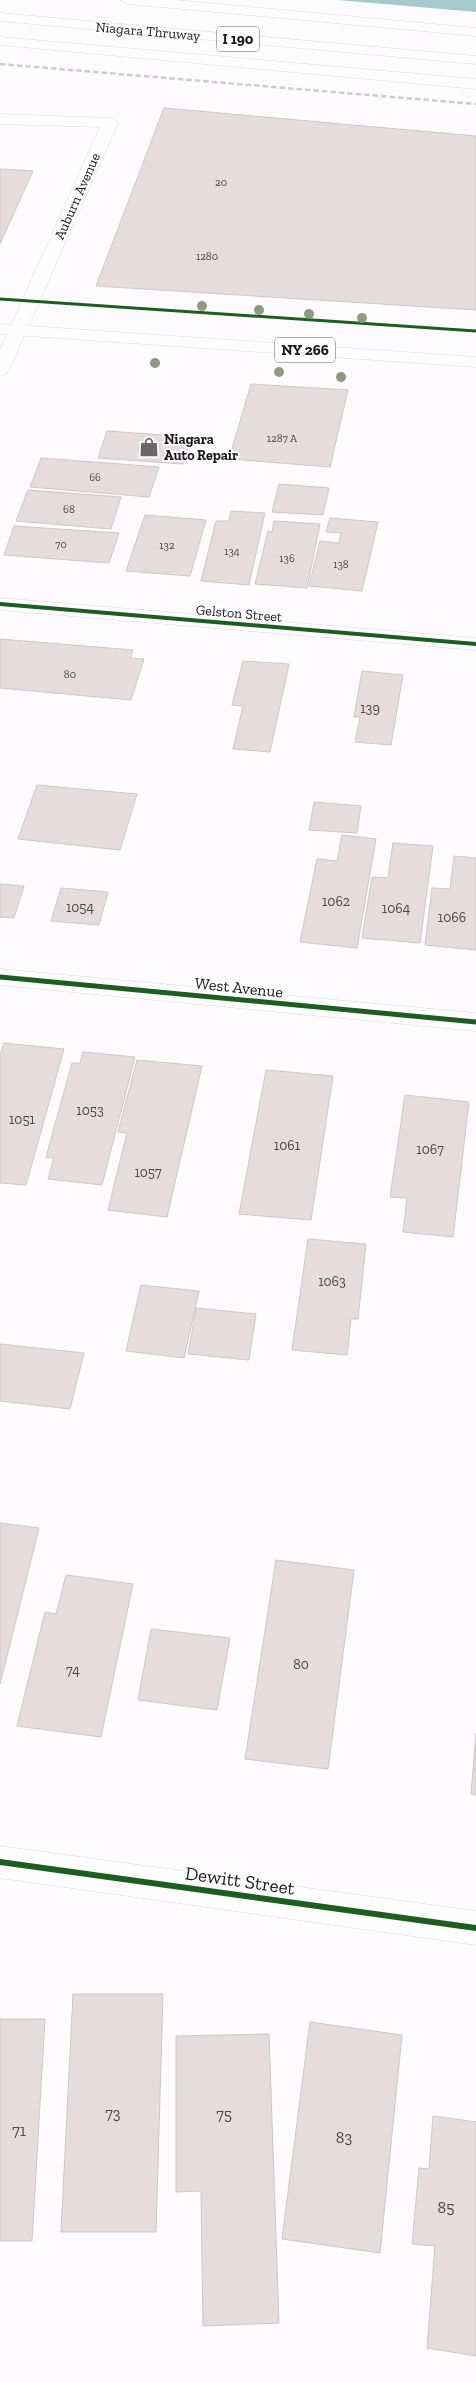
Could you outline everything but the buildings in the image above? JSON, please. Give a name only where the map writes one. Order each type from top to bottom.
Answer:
[{"type":"main road","points":[[128,0],[476,32]]},
{"type":"main road","name":"Niagara Thruway","points":[[0,17],[476,60]]},
{"type":"main road","name":"Niagara Thruway","points":[[0,41],[476,84]]},
{"type":"main road","name":"Auburn Avenue","points":[[0,119],[110,123],[8,330],[0,370]]},
{"type":"main road","name":"NY 266","points":[[8,330],[476,362]]},
{"type":"main road","name":"Gelston Street","points":[[0,604],[476,644]]},
{"type":"main road","name":"West Avenue","points":[[0,976],[476,1022]]},
{"type":"main road","name":"Dewitt Street","points":[[0,1862],[476,1928]]},
{"type":"water","points":[[338,0],[476,0],[476,12]]},
{"type":"railway","points":[[0,64],[476,104]]},
{"type":"cycle path","points":[[0,299],[476,331]]},
{"type":"cycle path","points":[[0,604],[476,644]]},
{"type":"cycle path","points":[[0,977],[476,1022]]},
{"type":"cycle path","points":[[0,1862],[476,1928]]},
{"type":"place","name":"Niagara Auto Repair","points":[[149,447]]}]
